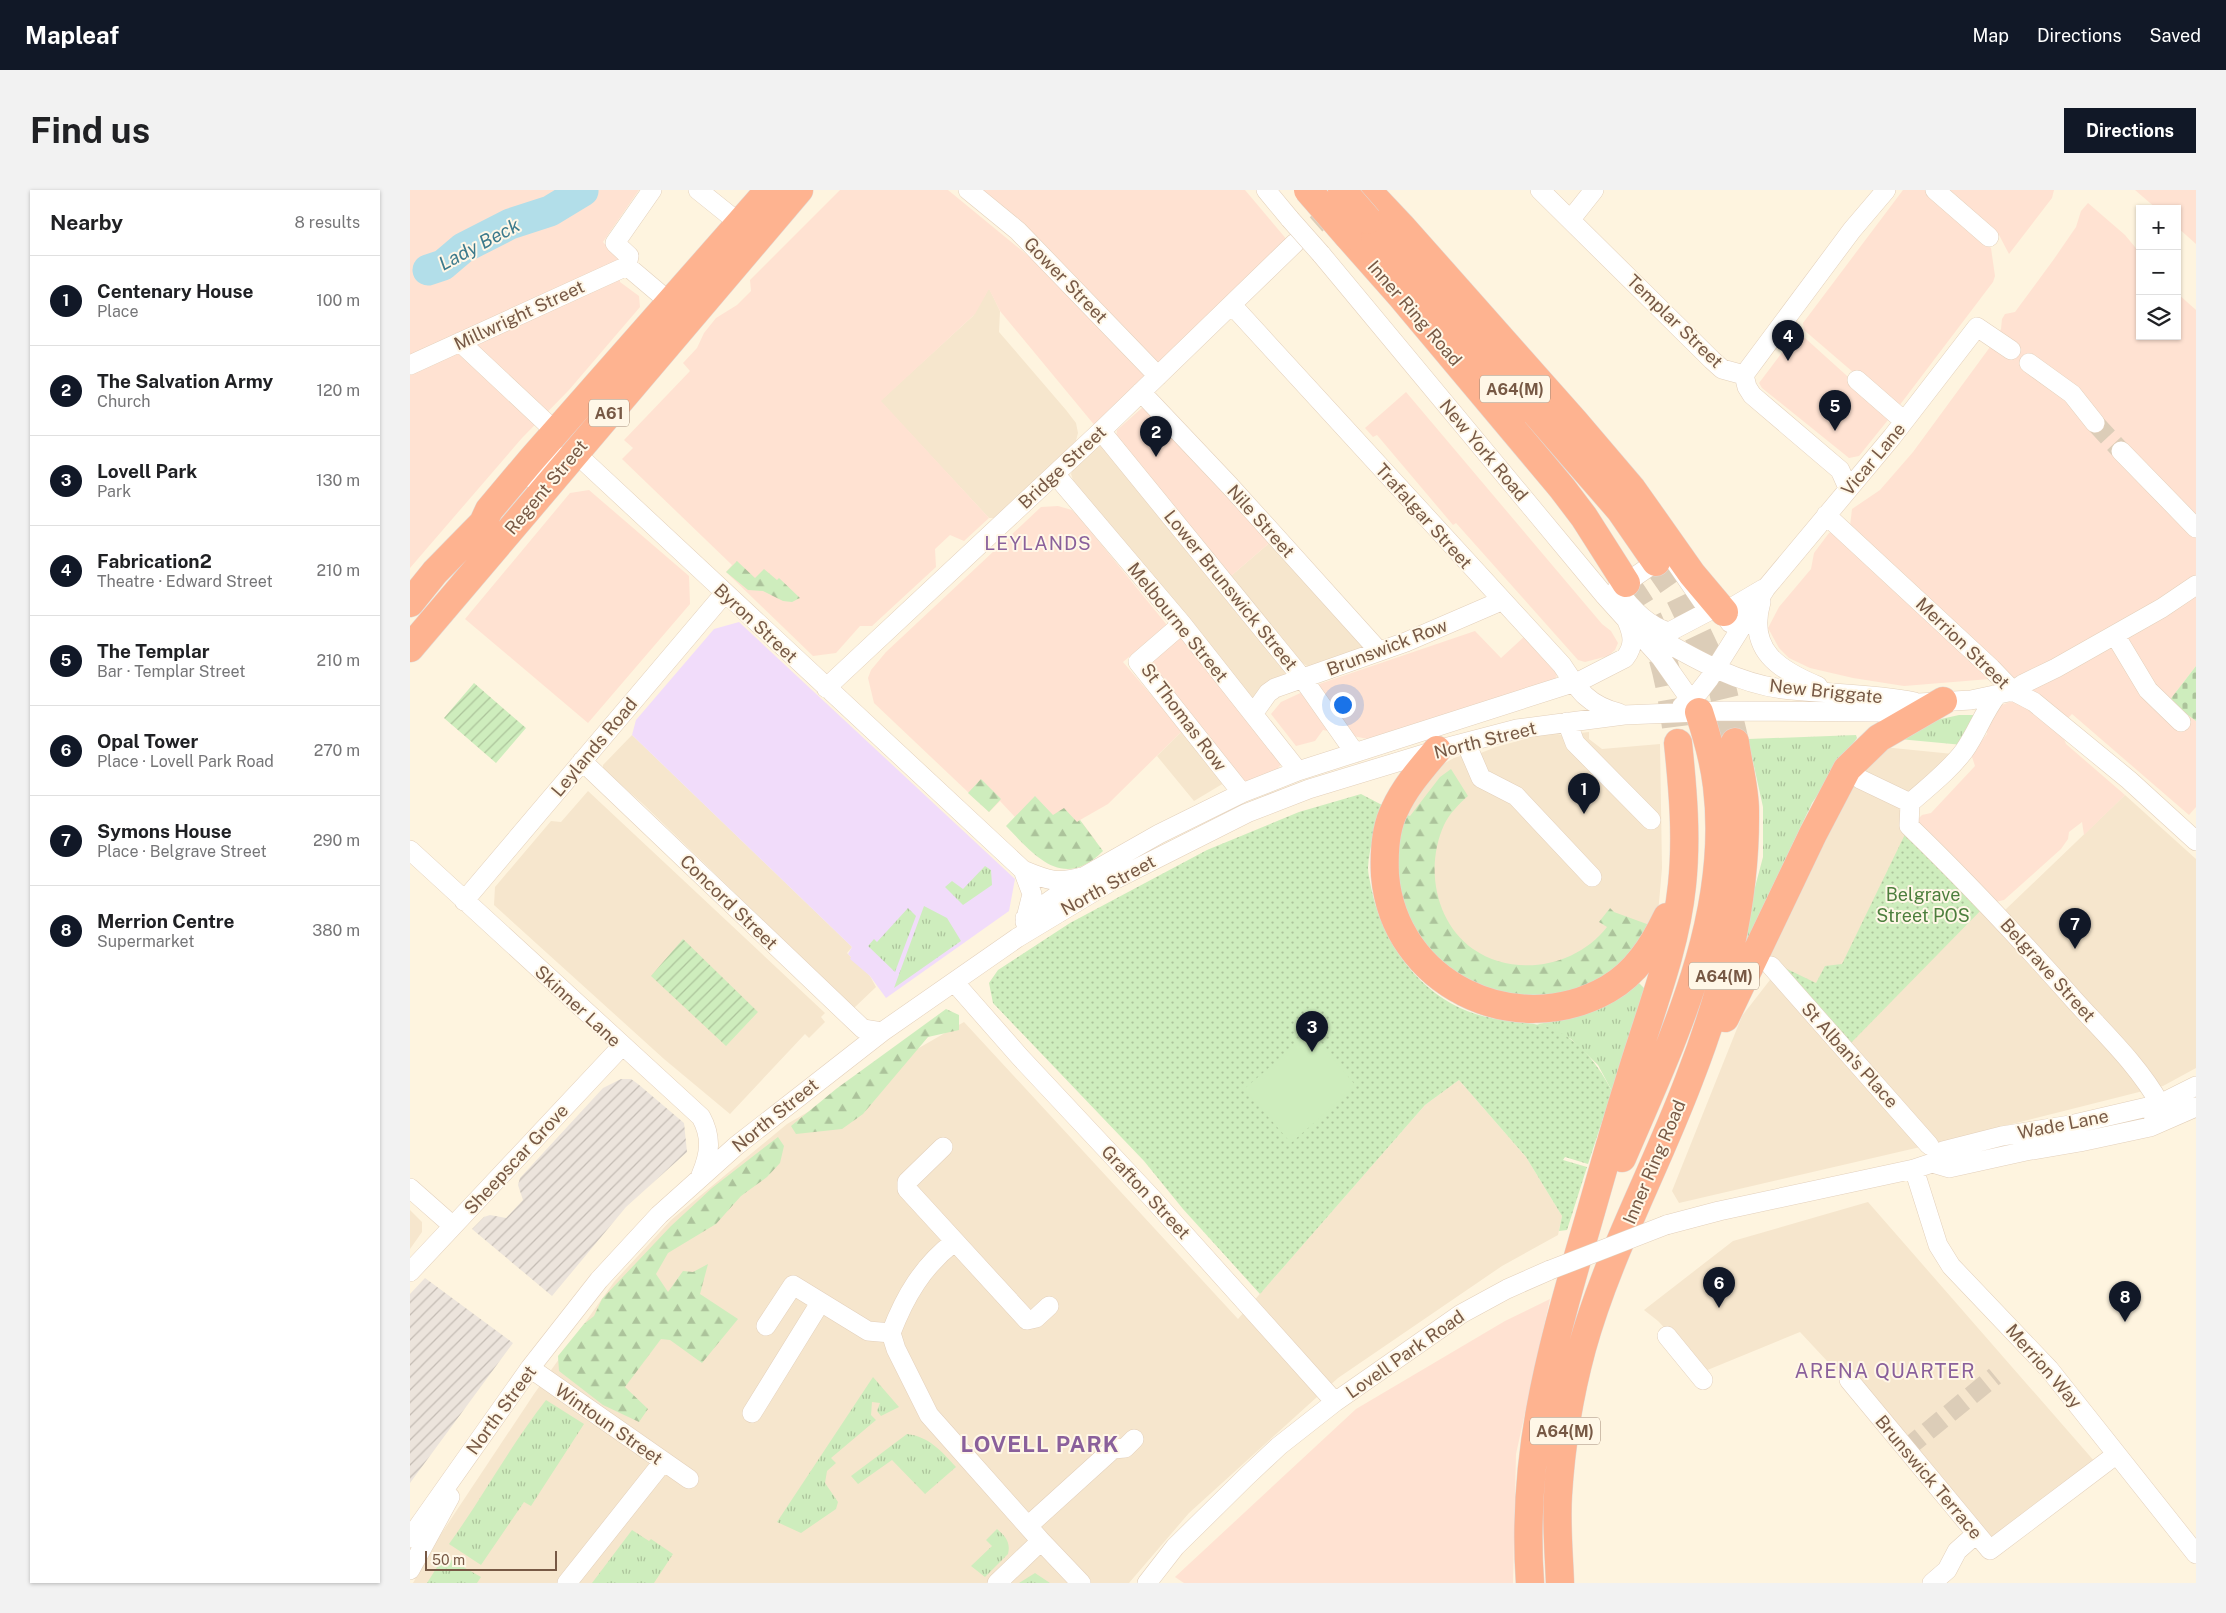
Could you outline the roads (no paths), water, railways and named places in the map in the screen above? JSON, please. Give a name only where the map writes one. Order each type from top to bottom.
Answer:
[{"type":"highway","name":"Regent Street","points":[[410,648],[571,456],[680,310],[739,223],[769,190]]},
{"type":"highway","name":"Regent Street","points":[[411,601],[435,572],[483,522],[489,510],[556,432],[799,190]]},
{"type":"highway","name":"Inner Ring Road","points":[[1308,190],[1367,214],[1401,296],[1562,488],[1584,517],[1626,583]]},
{"type":"highway","name":"Inner Ring Road","points":[[1342,190],[1367,214],[1620,510],[1656,562]]},
{"type":"highway","name":"A64(M)","points":[[1367,214],[1626,482],[1692,574],[1724,612]]},
{"type":"highway","name":"A64(M)","points":[[1689,1080],[1730,1010],[1813,834],[1847,769],[1866,748],[1931,702]]},
{"type":"highway","name":"A64(M)","points":[[1592,1211],[1620,1161],[1659,1072],[1704,947],[1718,863],[1719,821],[1717,786],[1695,706]]},
{"type":"highway","name":"Inner Ring Road","points":[[1560,1570],[1558,1496],[1567,1414],[1582,1348],[1610,1266],[1689,1080],[1722,986],[1735,934],[1742,889],[1745,809],[1735,742]]},
{"type":"highway","name":"A64(M)","points":[[1528,1576],[1529,1501],[1534,1435],[1547,1368],[1628,1084],[1664,972],[1682,886],[1686,824],[1678,743]]},
{"type":"highway","name":"A64(M)","points":[[1437,750],[1410,782],[1394,809],[1389,824],[1384,861],[1387,897],[1400,932],[1427,967],[1459,991],[1496,1006],[1539,1010],[1578,1004],[1609,989],[1638,964],[1650,950],[1682,886]]},
{"type":"highway","name":"A64(M)","points":[[1560,1570],[1569,1583]]},
{"type":"street","points":[[652,190],[615,243],[629,256],[627,266],[680,310]]},
{"type":"street","points":[[698,190],[739,223]]},
{"type":"street","name":"Gower Street","points":[[968,190],[1018,231],[1158,376]]},
{"type":"street","name":"New York Road","points":[[1266,190],[1627,621],[1661,658],[1695,706]]},
{"type":"street","name":"Templar Street","points":[[1540,190],[1722,369],[1744,375],[1746,387],[1752,395],[1840,470],[1848,488]]},
{"type":"street","points":[[1570,219],[1594,190]]},
{"type":"street","points":[[1744,375],[1852,230],[1886,190]]},
{"type":"street","points":[[1935,190],[1989,237]]},
{"type":"street","name":"Bridge Street","points":[[826,688],[1099,434],[1295,243]]},
{"type":"street","name":"Millwright Street","points":[[410,365],[627,266]]},
{"type":"street","name":"Trafalgar Street","points":[[1232,304],[1501,601],[1578,682],[1583,696],[1595,704],[1624,715]]},
{"type":"street","name":"Vicar Lane","points":[[1715,668],[1766,588],[1904,421],[1977,327],[2011,350]]},
{"type":"street","points":[[460,342],[556,432]]},
{"type":"street","points":[[2029,364],[2072,394],[2095,423]]},
{"type":"street","points":[[1857,380],[1904,421]]},
{"type":"street","name":"Nile Street","points":[[1141,392],[1230,486],[1379,652]]},
{"type":"street","name":"Lower Brunswick Street","points":[[1099,434],[1303,679],[1355,753]]},
{"type":"street","points":[[2121,451],[2196,528]]},
{"type":"street","points":[[483,522],[498,516],[542,466],[555,456],[571,456]]},
{"type":"street","name":"Byron Street","points":[[571,456],[584,460],[593,468],[724,594],[1023,870],[1047,880],[1064,883],[1085,876]]},
{"type":"street","name":"Melbourne Street","points":[[1055,474],[1182,624],[1298,771]]},
{"type":"street","name":"Merrion Street","points":[[1826,515],[1991,668],[2005,693],[2034,702],[2084,742],[2196,841]]},
{"type":"street","points":[[1669,553],[1708,611],[1669,632],[1661,630],[1629,605],[1617,589],[1656,562],[1669,553]]},
{"type":"street","name":"New Briggate","points":[[1627,621],[1715,668],[1782,689],[1830,691],[1875,698],[1931,702],[1971,700],[2005,693],[2056,668],[2162,608],[2196,585]]},
{"type":"street","name":"Vicar Lane","points":[[1724,612],[1766,588]]},
{"type":"street","name":"Vicar Lane","points":[[1766,588],[1757,618],[1757,630],[1766,651],[1780,668],[1830,691]]},
{"type":"street","name":"Leylands Road","points":[[464,900],[724,594]]},
{"type":"street","points":[[411,601],[445,606]]},
{"type":"street","name":"Brunswick Row","points":[[1253,714],[1268,693],[1275,688],[1379,652],[1501,601]]},
{"type":"street","points":[[1724,612],[1734,638]]},
{"type":"street","name":"North Street","points":[[410,1538],[530,1368],[622,1253],[700,1177],[798,1096],[882,1032],[954,983],[1085,876],[1159,834],[1242,793],[1298,771],[1578,682],[1625,658],[1633,643],[1627,621]]},
{"type":"street","name":"St Thomas Row","points":[[1182,624],[1138,662],[1242,793]]},
{"type":"street","points":[[2115,635],[2148,690],[2181,722]]},
{"type":"street","points":[[1695,706],[1699,692],[1715,668]]},
{"type":"street","name":"Belgrave Street","points":[[2005,693],[1988,706],[1979,729],[1962,754],[1910,803],[1909,826],[1996,911],[2108,1036],[2151,1089],[2160,1104]]},
{"type":"street","name":"New Briggate","points":[[1881,712],[1931,702]]},
{"type":"street","name":"North Street","points":[[1024,926],[1141,865],[1247,813],[1308,789],[1437,750],[1517,729],[1624,715],[1672,713],[1695,706],[1881,712]]},
{"type":"street","points":[[1567,722],[1575,743],[1651,820]]},
{"type":"street","points":[[1466,743],[1481,778],[1516,796],[1592,877]]},
{"type":"street","name":"Concord Street","points":[[582,761],[863,1029],[882,1032]]},
{"type":"street","points":[[1860,779],[1906,800]]},
{"type":"street","points":[[1242,793],[1238,806],[1247,813]]},
{"type":"street","name":"Skinner Lane","points":[[410,850],[701,1117],[706,1127],[710,1150],[700,1177]]},
{"type":"street","name":"Byron Street","points":[[1023,870],[1032,894],[1024,926]]},
{"type":"street","name":"St Alban's Place","points":[[1771,966],[1925,1159]]},
{"type":"street","name":"Grafton Street","points":[[954,983],[1020,1057],[1151,1196],[1335,1402]]},
{"type":"street","name":"Sheepscar Grove","points":[[410,1272],[622,1046]]},
{"type":"street","name":"Wade Lane","points":[[1719,1211],[1925,1159],[1944,1151],[2002,1136],[2070,1125],[2160,1104],[2196,1086]]},
{"type":"street","points":[[2150,1127],[2157,1116],[2160,1104]]},
{"type":"street","name":"Wade Lane","points":[[1925,1159],[1949,1168],[2150,1127],[2196,1107]]},
{"type":"street","points":[[943,1147],[907,1182],[907,1189],[1027,1320],[1036,1318],[1049,1306]]},
{"type":"street","name":"Merrion Way","points":[[1925,1159],[1938,1245],[1951,1266],[2049,1369],[2196,1554]]},
{"type":"street","points":[[410,1188],[452,1226]]},
{"type":"street","name":"Lovell Park Road","points":[[1151,1581],[1175,1547],[1280,1446],[1335,1402],[1461,1314],[1498,1293],[1550,1270],[1666,1225],[1719,1211]]},
{"type":"street","points":[[954,1242],[936,1256],[920,1274],[890,1333],[929,1415],[1081,1583]]},
{"type":"street","points":[[766,1326],[793,1286],[868,1331],[890,1333]]},
{"type":"street","points":[[752,1413],[820,1303]]},
{"type":"street","points":[[1667,1336],[1703,1380]]},
{"type":"street","name":"Wintoun Street","points":[[530,1368],[689,1479]]},
{"type":"street","name":"Brunswick Terrace","points":[[1849,1380],[1990,1550],[2109,1460]]},
{"type":"street","points":[[410,1570],[492,1422]]},
{"type":"street","points":[[1028,1526],[1112,1449],[1125,1448],[1134,1440]]},
{"type":"street","points":[[567,1583],[663,1462]]},
{"type":"street","points":[[1932,1583],[1947,1570],[1957,1552],[1976,1534]]},
{"type":"street","points":[[997,1583],[1041,1541]]},
{"type":"waterway","name":"Lady Beck","points":[[428,270],[443,265],[463,248],[510,224],[550,211],[583,191]]},
{"type":"tunnel","points":[[1295,243],[1337,206]]},
{"type":"tunnel","points":[[2095,423],[2121,451]]},
{"type":"tunnel","points":[[1656,562],[1679,595],[1721,683],[1735,742]]},
{"type":"tunnel","points":[[1626,583],[1648,618],[1661,652],[1671,697],[1678,743]]},
{"type":"tunnel","points":[[1906,1449],[1995,1376]]},
{"type":"place","name":"Fabrication2","points":[[1788,361]]},
{"type":"place","name":"The Templar","points":[[1835,431]]},
{"type":"place","name":"The Salvation Army","points":[[1156,457]]},
{"type":"place","name":"Centenary House","points":[[1584,814]]},
{"type":"place","name":"Symons House","points":[[2075,949]]},
{"type":"place","name":"Lovell Park","points":[[1312,1052]]},
{"type":"place","name":"Opal Tower","points":[[1719,1308]]},
{"type":"place","name":"Merrion Centre","points":[[2125,1322]]},
{"type":"district","name":"LEYLANDS","points":[[1038,543]]},
{"type":"district","name":"ARENA QUARTER","points":[[1885,1371]]},
{"type":"district","name":"LOVELL PARK","points":[[1040,1444]]},
{"type":"park label","name":"Belgrave Street POS","points":[[1923,904]]}]
